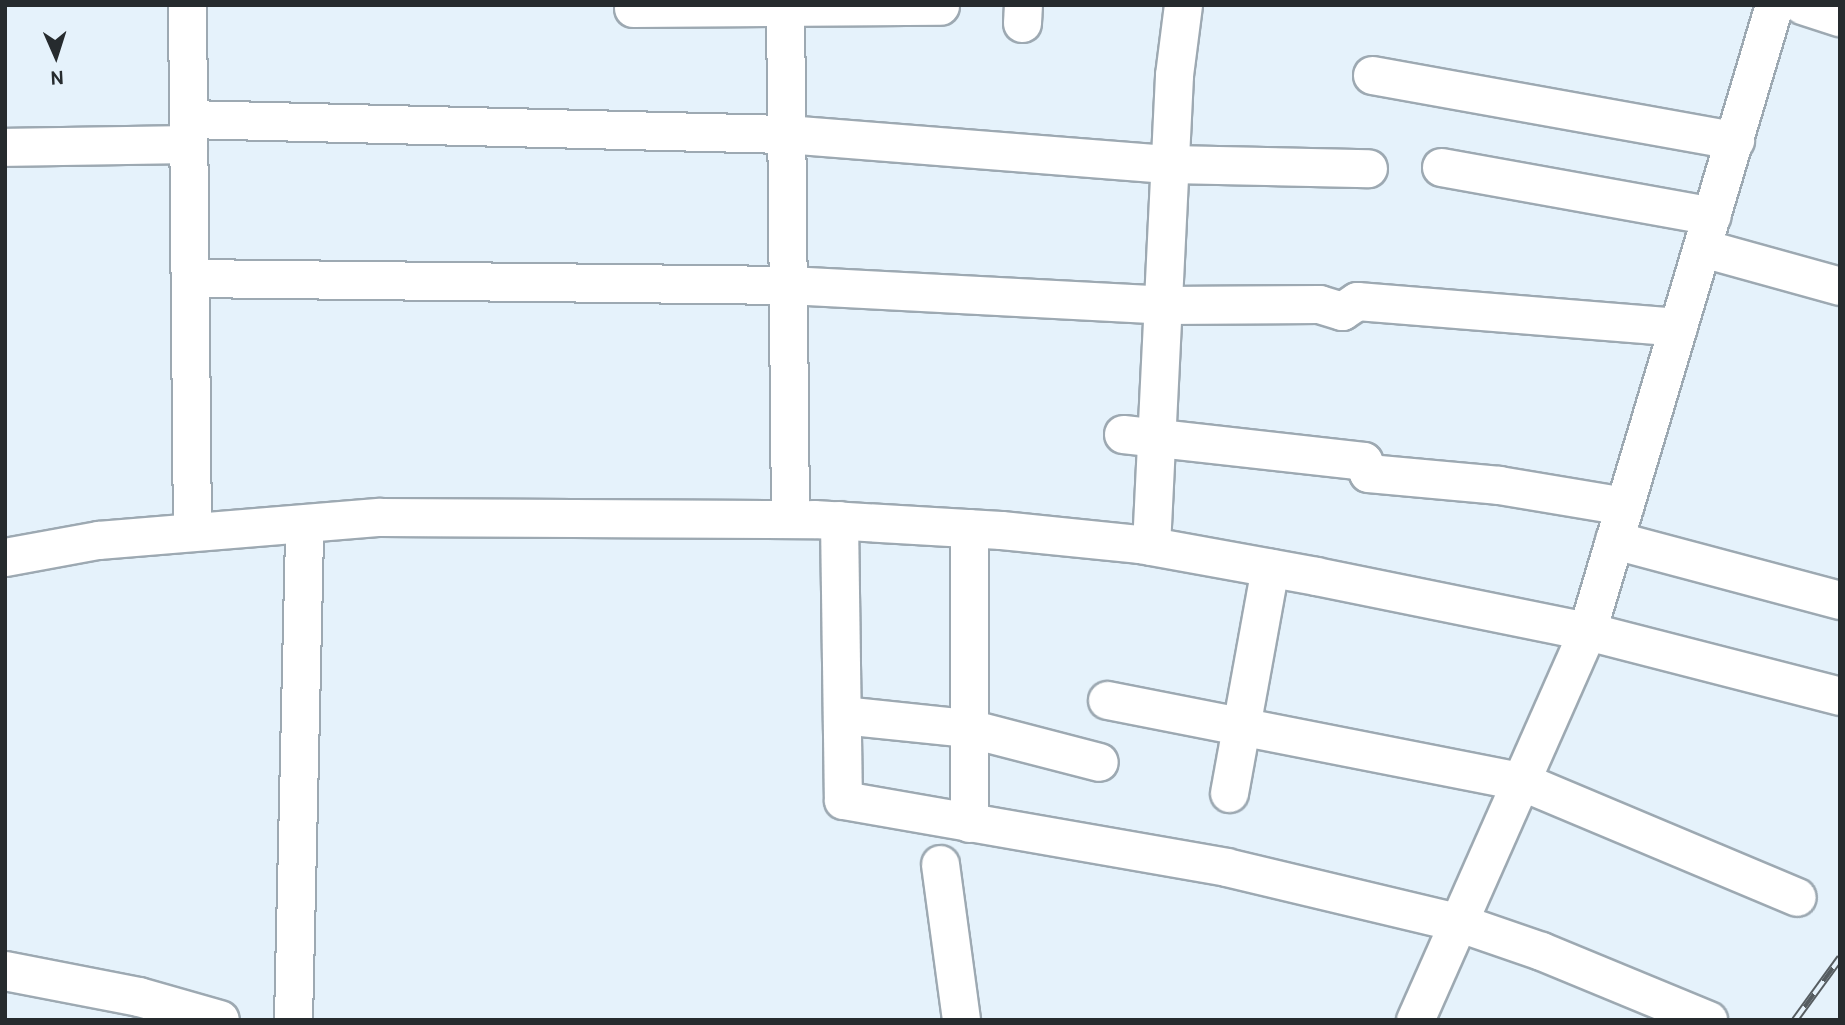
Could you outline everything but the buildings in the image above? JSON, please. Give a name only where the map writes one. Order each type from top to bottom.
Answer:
[{"type":"highway","points":[[5,971],[139,997],[220,1020]]},
{"type":"street","points":[[187,5],[192,531]]},
{"type":"street","points":[[1151,546],[1140,436],[1164,305],[1170,163],[1183,5]]},
{"type":"street","points":[[1415,1020],[1587,631],[1774,5]]},
{"type":"street","points":[[1802,5],[1840,17]]},
{"type":"street","points":[[633,8],[940,6]]},
{"type":"street","points":[[785,7],[790,519]]},
{"type":"street","points":[[1373,75],[1735,140]]},
{"type":"street","points":[[5,147],[188,132],[786,134],[1170,163],[1368,168]]},
{"type":"street","points":[[1441,167],[1707,232],[1840,286]]},
{"type":"street","points":[[190,278],[788,285],[1164,305],[1319,304],[1342,311],[1357,301],[1678,327]]},
{"type":"street","points":[[1140,436],[1363,461],[1368,473],[1499,485],[1623,506]]},
{"type":"street","points":[[5,557],[98,540],[394,517],[790,519],[968,528],[1151,546],[1270,568],[1587,631],[1840,696]]},
{"type":"street","points":[[839,520],[843,800],[1226,867],[1457,922],[1541,950],[1708,1020]]},
{"type":"street","points":[[293,1020],[304,525]]},
{"type":"street","points":[[968,528],[969,823]]},
{"type":"street","points":[[1614,540],[1840,600]]},
{"type":"street","points":[[1229,793],[1270,568]]},
{"type":"street","points":[[1107,700],[1521,781],[1797,897]]},
{"type":"street","points":[[842,715],[968,727],[1099,762]]},
{"type":"street","points":[[940,864],[961,1020]]},
{"type":"railway","points":[[1795,1020],[1840,958]]}]
